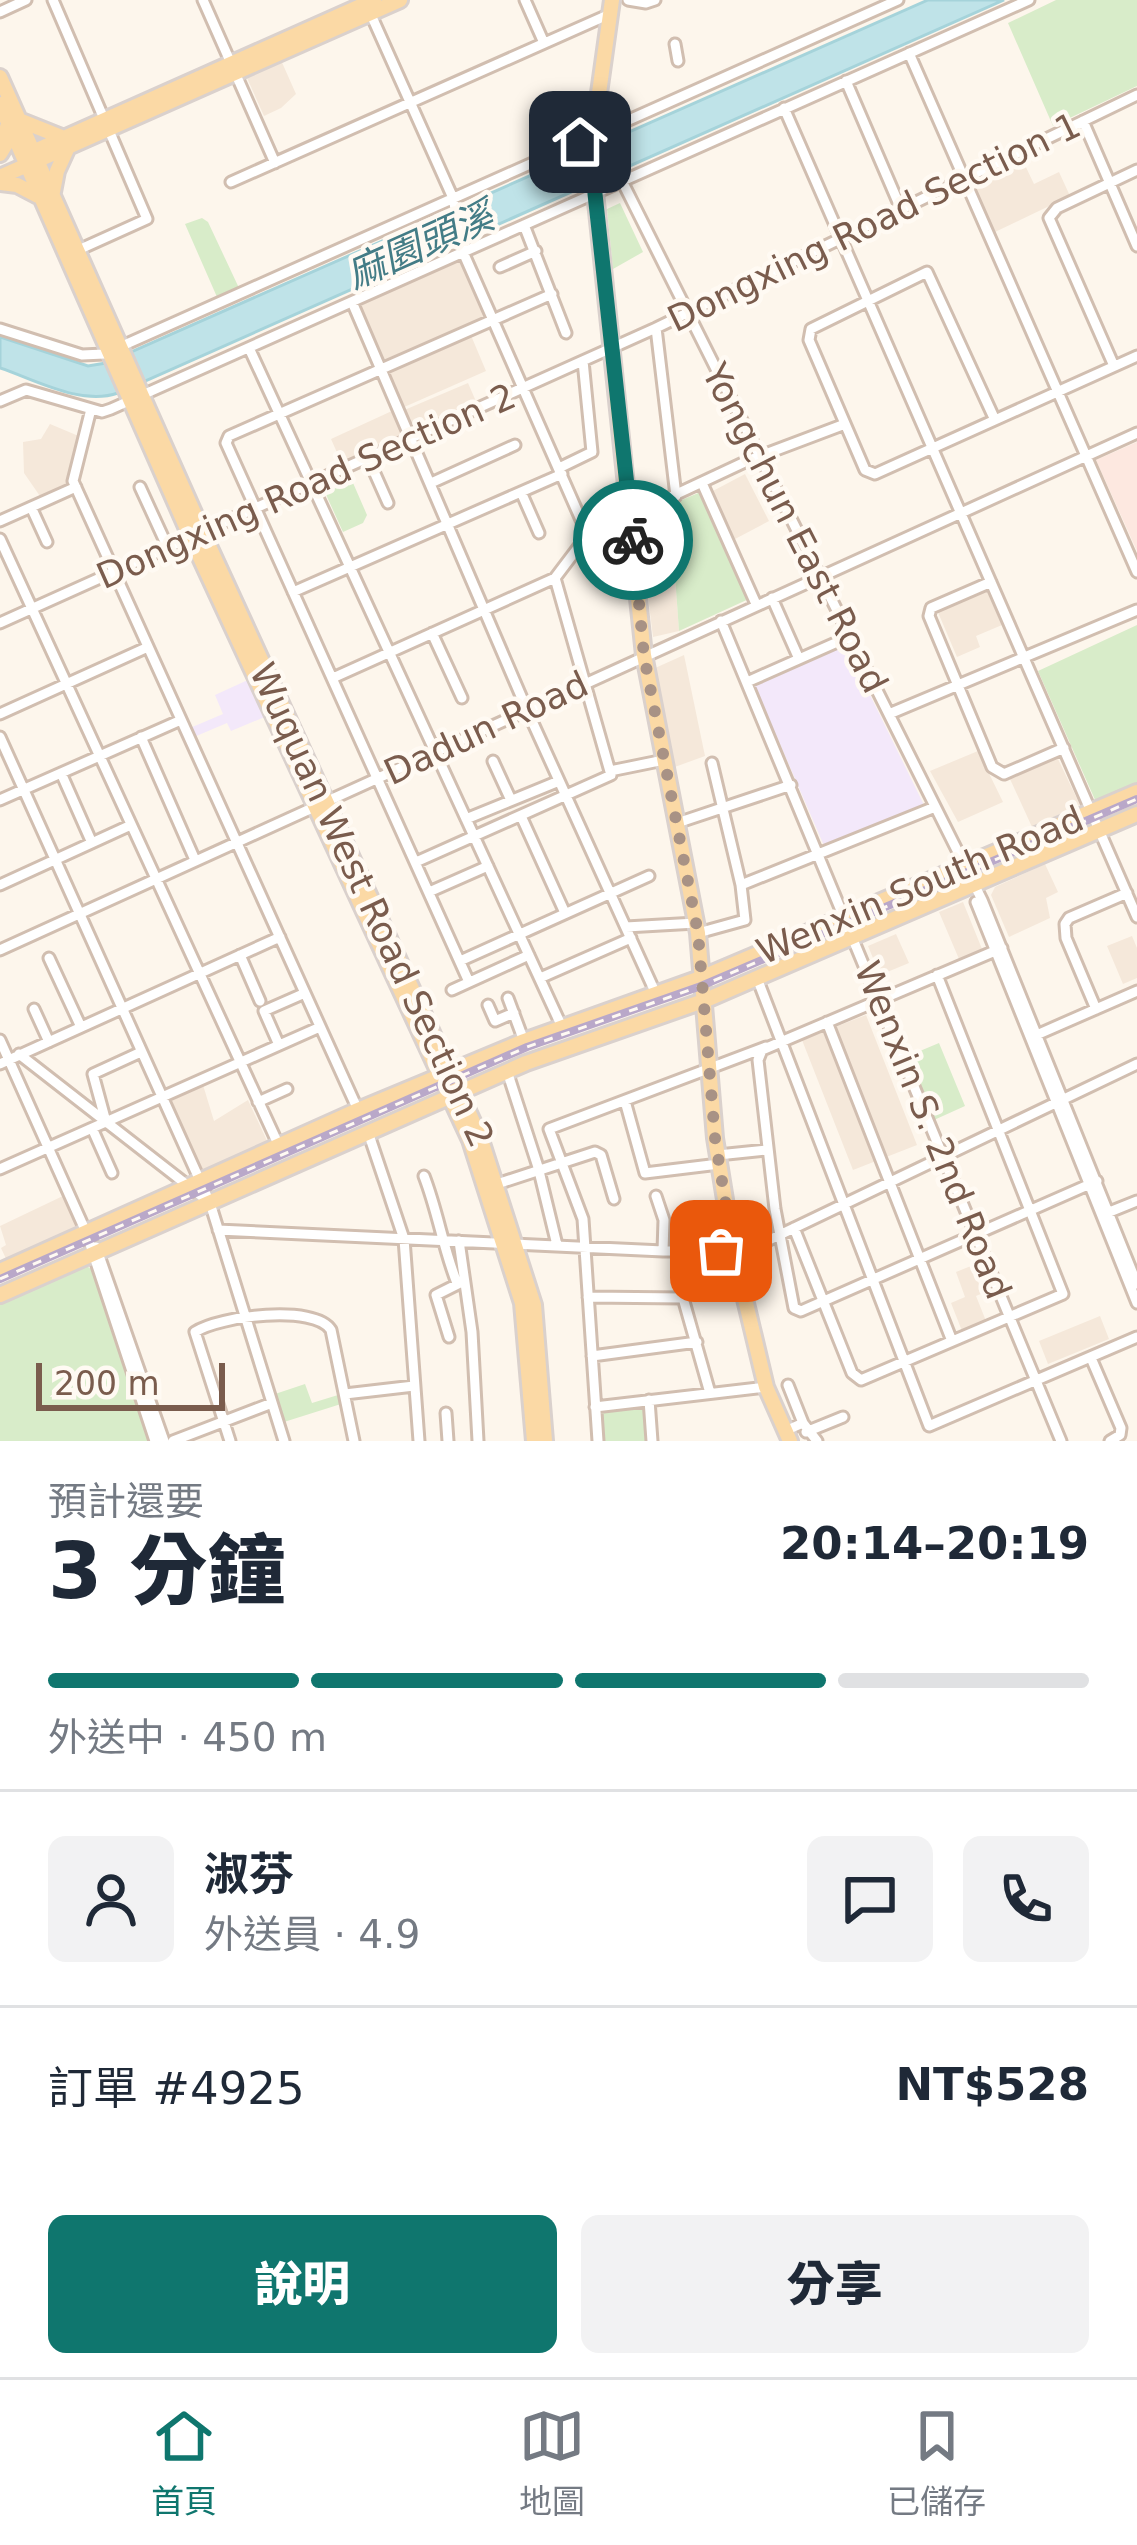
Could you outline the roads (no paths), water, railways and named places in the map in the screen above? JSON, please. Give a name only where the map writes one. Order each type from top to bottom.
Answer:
[{"type":"main road","points":[[0,167],[107,125],[368,4],[400,0]]},
{"type":"main road","points":[[611,7],[594,188],[644,656],[697,928],[718,1160],[733,1249],[766,1387],[788,1436]]},
{"type":"main road","points":[[0,77],[12,121],[117,352]]},
{"type":"main road","points":[[0,104],[12,121],[66,143]]},
{"type":"main road","points":[[0,154],[12,121]]},
{"type":"main road","points":[[47,198],[66,143]]},
{"type":"main road","points":[[0,180],[29,159]]},
{"type":"main road","points":[[0,180],[47,198],[76,251],[117,352]]},
{"type":"main road","name":"Wuquan West Road Section 2","points":[[117,352],[197,536],[497,1184],[525,1320],[533,1441]]},
{"type":"main road","name":"Wenxin South Road","points":[[0,1271],[358,1110],[524,1041],[703,977],[1137,792]]},
{"type":"main road","name":"Wenxin South Road","points":[[0,1295],[507,1071],[706,1000],[1137,814]]},
{"type":"main road","name":"Wuquan West Road Section 2","points":[[455,1094],[538,1328],[545,1441]]},
{"type":"street","points":[[0,12],[26,0]]},
{"type":"street","points":[[52,0],[147,219],[76,251]]},
{"type":"street","points":[[203,0],[275,163]]},
{"type":"street","points":[[525,0],[544,43]]},
{"type":"street","points":[[628,0],[655,0]]},
{"type":"street","points":[[0,329],[82,355],[117,352],[898,0]]},
{"type":"street","points":[[0,401],[26,390],[102,412],[135,393],[249,348],[462,248],[524,225],[622,175],[1029,0]]},
{"type":"street","points":[[335,677],[555,578],[583,542],[583,522],[462,248],[453,201],[368,4]]},
{"type":"street","points":[[231,182],[544,43],[611,7]]},
{"type":"street","points":[[675,44],[677,61]]},
{"type":"street","points":[[909,53],[1137,572]]},
{"type":"street","points":[[846,81],[902,209]]},
{"type":"street","name":"Dongxing Road Section 1","points":[[611,348],[1137,95]]},
{"type":"street","points":[[784,109],[1137,917]]},
{"type":"street","points":[[1083,121],[1137,246]]},
{"type":"street","name":"Yongchun East Road","points":[[598,135],[973,885],[1137,1303]]},
{"type":"street","points":[[1114,366],[1049,218],[1057,208],[1137,170]]},
{"type":"street","points":[[524,225],[566,333]]},
{"type":"street","points":[[500,267],[536,251]]},
{"type":"street","points":[[994,420],[927,272],[811,328],[845,424],[869,472],[875,474],[1137,356]]},
{"type":"street","points":[[469,982],[226,443],[229,436],[279,413],[552,294]]},
{"type":"street","points":[[352,302],[482,609],[656,994]]},
{"type":"street","points":[[656,328],[676,496]]},
{"type":"street","points":[[249,348],[562,1027]]},
{"type":"street","name":"Dongxing Road Section 2","points":[[0,623],[611,348]]},
{"type":"street","points":[[293,592],[521,492],[592,452],[584,361]]},
{"type":"street","points":[[91,409],[76,487],[358,1110]]},
{"type":"street","points":[[583,522],[620,521],[845,424]]},
{"type":"street","name":"Dadun Road","points":[[0,950],[1137,433]]},
{"type":"street","points":[[430,483],[515,445]]},
{"type":"street","points":[[368,458],[388,503]]},
{"type":"street","points":[[702,483],[756,604]]},
{"type":"street","points":[[0,521],[76,487]]},
{"type":"street","points":[[140,487],[168,548]]},
{"type":"street","points":[[521,492],[539,533]]},
{"type":"street","points":[[31,508],[46,542]]},
{"type":"street","points":[[0,539],[279,1146]]},
{"type":"street","points":[[416,862],[611,775],[555,578]]},
{"type":"street","points":[[991,583],[932,608],[929,616],[996,772],[1004,774],[1064,748]]},
{"type":"street","points":[[772,598],[799,659]]},
{"type":"street","points":[[890,714],[1137,610]]},
{"type":"street","name":"Wenxin S. 2nd Road","points":[[721,621],[1061,1441]]},
{"type":"street","points":[[432,633],[462,698]]},
{"type":"street","points":[[747,682],[851,636]]},
{"type":"street","points":[[0,714],[148,647]]},
{"type":"street","points":[[0,800],[181,720]]},
{"type":"street","points":[[0,736],[3,754],[24,790],[161,1097],[192,1184]]},
{"type":"street","points":[[141,737],[195,860]]},
{"type":"street","points":[[610,771],[664,760]]},
{"type":"street","points":[[493,761],[509,798]]},
{"type":"street","points":[[540,978],[628,933],[745,920],[712,763]]},
{"type":"street","points":[[61,773],[92,843]]},
{"type":"street","points":[[466,819],[559,781]]},
{"type":"street","points":[[677,823],[790,785]]},
{"type":"street","points":[[741,885],[935,807]]},
{"type":"street","points":[[521,816],[566,914]]},
{"type":"street","points":[[0,884],[131,825]]},
{"type":"street","points":[[429,892],[488,866]]},
{"type":"street","points":[[460,961],[650,876]]},
{"type":"street","points":[[1096,1009],[1064,924],[1127,893]]},
{"type":"street","points":[[10,1060],[280,937]]},
{"type":"street","points":[[999,949],[762,1050],[758,1060],[767,1150],[794,1308],[801,1311],[1093,1182]]},
{"type":"street","points":[[240,955],[260,1001]]},
{"type":"street","points":[[452,990],[530,955]]},
{"type":"street","points":[[49,958],[81,1027]]},
{"type":"street","points":[[794,1228],[852,1373],[861,1380],[1063,1294],[937,975]]},
{"type":"street","points":[[757,978],[929,1426],[1137,1337]]},
{"type":"street","points":[[1035,1036],[1137,991]]},
{"type":"street","points":[[279,1045],[264,1011],[305,993]]},
{"type":"street","points":[[508,998],[524,1041]]},
{"type":"street","points":[[488,1005],[495,1021],[514,1013]]},
{"type":"street","points":[[34,1009],[49,1042]]},
{"type":"street","points":[[827,1022],[952,1341]]},
{"type":"street","points":[[0,1169],[320,1027]]},
{"type":"street","points":[[0,1040],[96,1253],[160,1441]]},
{"type":"street","points":[[598,1441],[583,1219],[549,1129],[782,1041]]},
{"type":"street","points":[[105,1122],[93,1074],[141,1052]]},
{"type":"street","points":[[10,1060],[192,1184],[210,1203],[284,1441]]},
{"type":"street","points":[[218,1230],[663,1251],[733,1249],[779,1235],[1137,1064]]},
{"type":"street","points":[[507,1071],[557,1245]]},
{"type":"street","points":[[258,1102],[287,1089]]},
{"type":"street","points":[[625,1100],[645,1173],[767,1150]]},
{"type":"street","points":[[92,1128],[112,1173]]},
{"type":"street","points":[[368,1132],[404,1239],[419,1441]]},
{"type":"street","points":[[497,1184],[596,1152],[614,1199]]},
{"type":"street","points":[[424,1176],[461,1282]]},
{"type":"street","points":[[656,1196],[664,1220],[663,1251]]},
{"type":"street","points":[[1105,1213],[1137,1201]]},
{"type":"street","name":"Yongchun East Road","points":[[1105,1213],[1137,1283]]},
{"type":"street","points":[[459,1241],[478,1441]]},
{"type":"street","points":[[449,1337],[436,1295],[461,1282]]},
{"type":"street","points":[[588,1297],[683,1298],[710,1393]]},
{"type":"street","points":[[230,1441],[195,1332],[246,1316],[315,1317],[326,1322],[354,1441]]},
{"type":"street","points":[[592,1356],[697,1342]]},
{"type":"street","points":[[1091,1358],[1121,1428],[1120,1435],[1110,1441]]},
{"type":"street","points":[[788,1384],[805,1427],[817,1441]]},
{"type":"street","points":[[345,1394],[414,1386]]},
{"type":"street","points":[[595,1406],[766,1387]]},
{"type":"street","points":[[650,1400],[652,1441]]},
{"type":"street","points":[[173,1441],[272,1403]]},
{"type":"street","points":[[446,1413],[448,1441]]},
{"type":"street","points":[[788,1436],[843,1417]]},
{"type":"water","name":"麻園頭溪","points":[[928,0],[1004,0],[118,393],[74,394],[0,368],[0,337],[88,366],[106,363]]},
{"type":"railway","points":[[0,1279],[527,1047],[701,986],[1137,799]]}]
